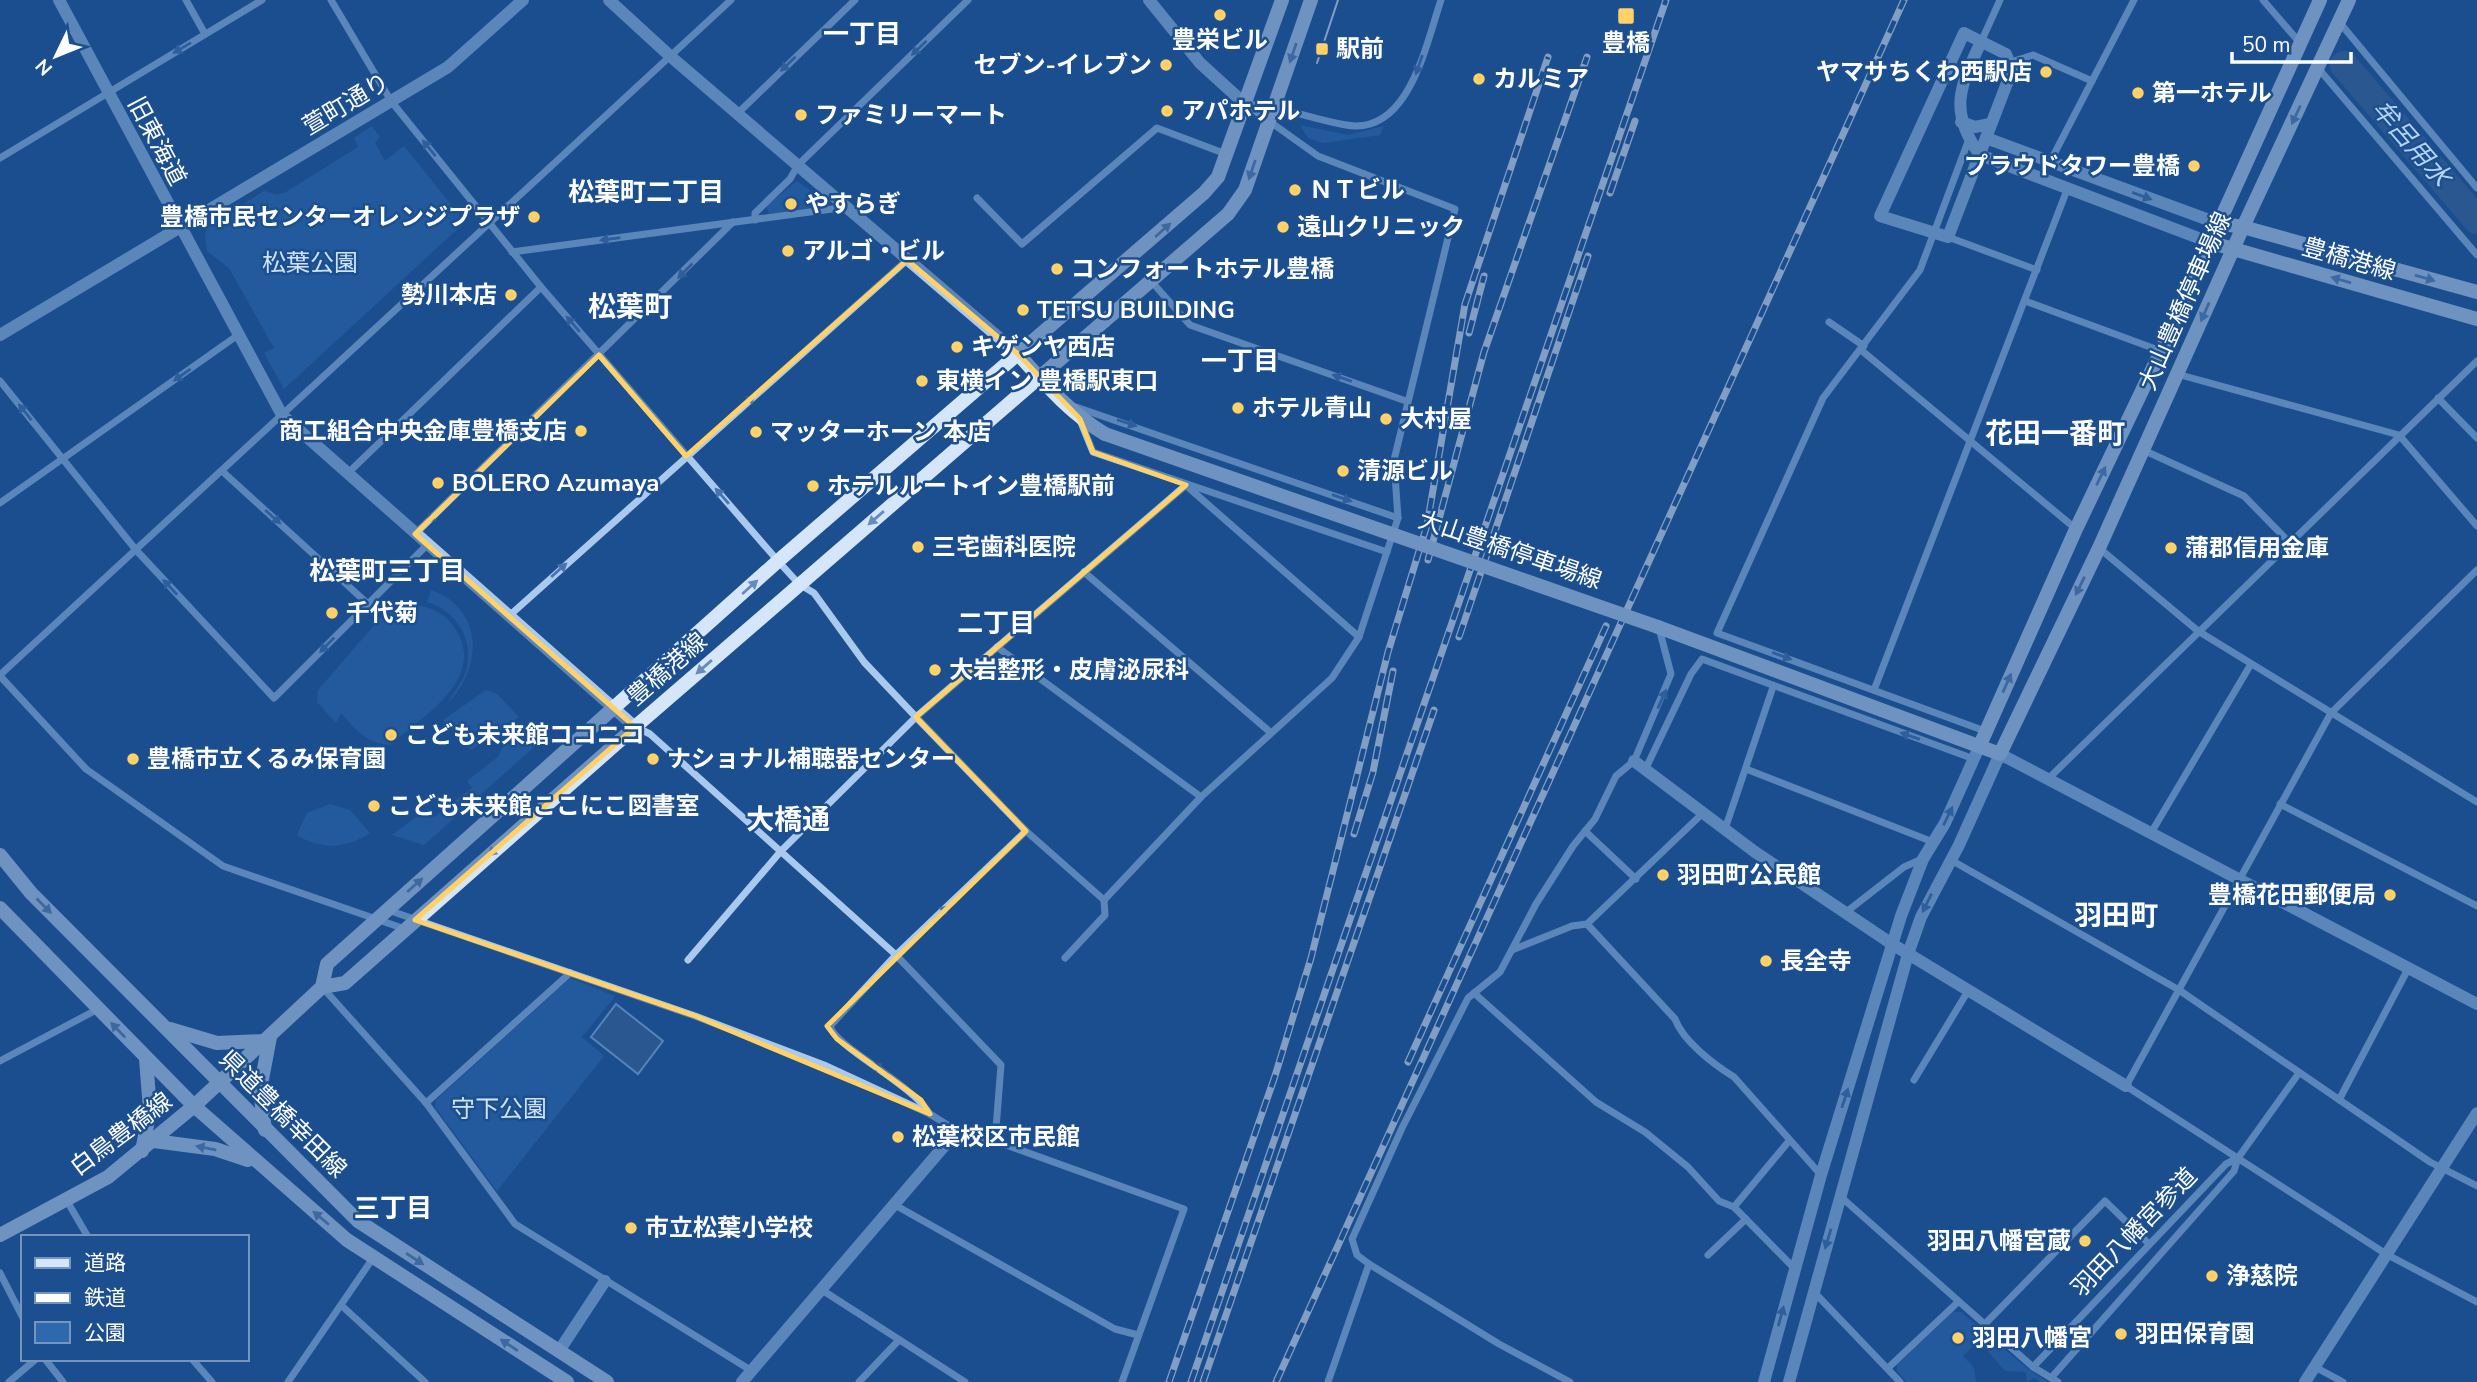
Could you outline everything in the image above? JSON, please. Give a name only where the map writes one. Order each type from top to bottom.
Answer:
[{"type":"main road","points":[[1018,354],[1218,177],[1282,0]]},
{"type":"main road","points":[[1039,377],[1239,201],[1311,0]]},
{"type":"main road","name":"大山豊橋停車場線","points":[[1018,354],[1062,403],[1080,419],[1105,434],[1658,627],[1977,752],[2000,754],[2099,548],[2232,250],[2349,0]]},
{"type":"main road","name":"大山豊橋停車場線","points":[[1977,752],[2076,529],[2161,351],[2320,1]]},
{"type":"main road","name":"豊橋港線","points":[[2217,223],[2243,227],[2477,292]]},
{"type":"main road","name":"豊橋港線","points":[[2209,242],[2477,319]]},
{"type":"main road","name":"豊橋港線","points":[[194,1106],[322,986],[327,964],[778,561],[1018,354]]},
{"type":"main road","name":"豊橋港線","points":[[322,986],[345,983],[1039,377]]},
{"type":"main road","name":"県道豊橋幸田線","points":[[0,855],[32,893],[162,1026],[358,1221],[607,1382]]},
{"type":"main road","name":"県道豊橋幸田線","points":[[0,908],[194,1106],[255,1163],[347,1240],[567,1382]]},
{"type":"main road","points":[[162,1026],[186,1036],[217,1043],[267,1038],[260,1090],[265,1130]]},
{"type":"main road","points":[[146,1059],[150,1110],[148,1146],[215,1149],[255,1163]]},
{"type":"main road","name":"白鳥豊橋線","points":[[0,1235],[108,1177],[194,1106]]},
{"type":"street","name":"旧東海道","points":[[59,0],[179,228],[282,415],[635,727]]},
{"type":"street","points":[[186,0],[205,34]]},
{"type":"street","points":[[1,155],[262,0]]},
{"type":"street","points":[[331,0],[391,101],[541,287],[778,561],[799,584],[814,593],[864,662],[1026,831],[1104,900],[1105,915],[1065,958]]},
{"type":"street","name":"萱町通り","points":[[179,228],[448,68],[523,0]]},
{"type":"street","points":[[609,0],[737,114],[1018,354]]},
{"type":"street","points":[[730,0],[0,676],[86,769],[223,866],[570,973],[824,1065],[930,1114],[957,1131],[995,1141],[1184,1209],[1122,1382]]},
{"type":"street","points":[[737,114],[855,0]]},
{"type":"street","points":[[755,220],[755,213],[790,179],[798,165],[968,0]]},
{"type":"street","points":[[1104,900],[1201,797],[1332,678],[1359,637],[1398,518],[1394,460],[1406,401],[1455,209],[1318,156],[1245,104],[1200,63],[1149,0]]},
{"type":"street","points":[[1245,104],[1274,106],[1350,126],[1367,125],[1385,118],[1399,104],[1414,79],[1441,0]]},
{"type":"street","points":[[2000,0],[1960,86],[1961,122],[1980,155],[2209,242]]},
{"type":"street","points":[[2050,162],[2134,0]]},
{"type":"street","points":[[2263,0],[2303,37]]},
{"type":"street","points":[[2338,24],[2477,188]]},
{"type":"street","points":[[1948,237],[2012,70],[2006,54],[1964,33],[1880,216],[1948,237],[2037,270]]},
{"type":"street","points":[[2011,62],[2033,55],[2092,80]]},
{"type":"street","points":[[2318,68],[2477,256]]},
{"type":"street","points":[[1961,122],[1975,128],[1990,124]]},
{"type":"street","points":[[977,198],[1022,244],[1157,128],[1227,155]]},
{"type":"street","points":[[1986,138],[2217,223]]},
{"type":"street","points":[[1969,139],[1920,270],[1823,398],[1717,633],[1986,731]]},
{"type":"street","points":[[1874,690],[2067,190]]},
{"type":"street","points":[[512,252],[847,207]]},
{"type":"street","points":[[415,534],[733,222]]},
{"type":"street","points":[[0,335],[179,228]]},
{"type":"street","points":[[509,616],[907,260]]},
{"type":"street","points":[[1151,281],[1190,325],[1406,401]]},
{"type":"street","points":[[347,475],[541,287]]},
{"type":"street","points":[[2025,301],[2161,351]]},
{"type":"street","points":[[1829,322],[2076,529]]},
{"type":"street","points":[[0,503],[237,335]]},
{"type":"street","points":[[2049,778],[2477,361]]},
{"type":"street","points":[[2178,374],[2399,435],[2477,526]]},
{"type":"street","points":[[0,381],[136,550],[274,698],[427,545]]},
{"type":"street","points":[[2438,398],[2477,438]]},
{"type":"street","points":[[1062,403],[1131,424],[1398,518]]},
{"type":"street","points":[[1080,419],[1093,452],[1387,552]]},
{"type":"street","points":[[2143,450],[2244,496],[2289,542]]},
{"type":"street","points":[[222,471],[367,603]]},
{"type":"street","points":[[688,960],[781,851],[916,717],[1186,485]]},
{"type":"street","points":[[1186,485],[1359,637]]},
{"type":"street","points":[[2099,548],[2198,631],[2477,802]]},
{"type":"street","points":[[2126,1086],[2237,879],[2331,713],[2477,569]]},
{"type":"street","points":[[1084,572],[1270,732]]},
{"type":"street","points":[[1570,1382],[1499,1344],[1369,1264],[1357,1255],[1352,1239],[1402,1128],[1468,998],[1500,972],[1536,904],[1601,809],[1616,776],[1634,761],[1671,674],[1658,627]]},
{"type":"street","points":[[997,647],[1201,797]]},
{"type":"street","points":[[1645,770],[1691,674],[1702,659],[1773,687],[1977,752],[1923,859],[1892,944],[1821,1175],[1764,1382]]},
{"type":"street","points":[[2151,833],[2251,664]]},
{"type":"street","points":[[1725,830],[1773,687]]},
{"type":"street","points":[[635,727],[650,734],[896,956],[1001,1065],[995,1141]]},
{"type":"street","points":[[1789,1382],[1908,954],[1921,917],[1951,860],[2000,754],[2477,1004]]},
{"type":"street","points":[[1634,761],[1725,830],[1892,944],[2126,1086],[2386,1254],[2477,1302]]},
{"type":"street","points":[[1746,769],[1933,842]]},
{"type":"street","points":[[2280,804],[2477,906]]},
{"type":"street","points":[[1511,951],[1572,926],[1587,924],[1703,813]]},
{"type":"street","points":[[930,1114],[921,1100],[837,1040],[831,1031],[834,1019],[1026,831]]},
{"type":"street","points":[[1585,831],[1636,879]]},
{"type":"street","points":[[1845,912],[1905,867],[1923,859]]},
{"type":"street","points":[[1951,860],[2179,990],[2441,1168],[2477,1186]]},
{"type":"street","points":[[383,914],[410,924]]},
{"type":"street","points":[[1587,924],[1675,1019],[1679,1029],[1720,1068],[1734,1077],[1821,1175]]},
{"type":"street","points":[[2339,1100],[2408,969]]},
{"type":"street","points":[[426,1103],[570,973]]},
{"type":"street","points":[[322,986],[426,1103],[515,1224],[752,1371]]},
{"type":"street","points":[[1914,1080],[1968,991]]},
{"type":"street","points":[[1474,993],[1596,1102],[1645,1132],[1688,1167],[1719,1201],[1734,1207],[1794,1268]]},
{"type":"street","points":[[0,1061],[98,1009]]},
{"type":"street","points":[[1841,1197],[1984,1325],[2033,1367],[2054,1380],[2234,1171],[2238,1158],[2299,1073]]},
{"type":"street","points":[[2305,1382],[2477,1113]]},
{"type":"street","points":[[742,1382],[957,1131]]},
{"type":"street","points":[[1734,1207],[1789,1141]]},
{"type":"street","name":"羽田八幡宮参道","points":[[2033,1367],[2226,1164],[2238,1158]]},
{"type":"street","points":[[67,1201],[87,1235]]},
{"type":"street","points":[[1984,1325],[2105,1201],[2150,1244]]},
{"type":"street","points":[[895,1205],[1115,1329],[1138,1335]]},
{"type":"street","points":[[1708,1255],[1746,1219]]},
{"type":"street","points":[[288,1382],[373,1258]]},
{"type":"street","points":[[1328,1382],[1369,1264]]},
{"type":"street","points":[[0,1273],[21,1314]]},
{"type":"street","points":[[559,1351],[605,1281]]},
{"type":"street","points":[[822,1290],[965,1382]]},
{"type":"street","points":[[1813,1291],[1900,1382]]},
{"type":"street","points":[[1888,1368],[1958,1302]]},
{"type":"street","points":[[342,1306],[425,1382]]},
{"type":"street","points":[[859,1382],[899,1340]]},
{"type":"street","points":[[9,1382],[34,1361]]},
{"type":"street","points":[[47,1361],[63,1382]]},
{"type":"street","points":[[194,1361],[212,1382]]},
{"type":"street","points":[[2315,1367],[2343,1382]]},
{"type":"highlighted area","points":[[907,260],[1018,354],[1080,419],[1093,452],[1186,485],[916,717],[1026,831],[827,1026],[837,1039],[921,1100],[930,1114],[695,1016],[415,920],[635,727],[415,534],[599,355],[686,456]]},
{"type":"green space","points":[[1300,125],[1348,135],[1384,126],[1380,135],[1323,143],[1308,138]]},
{"type":"green space","name":"松葉公園","points":[[372,126],[380,137],[375,143],[385,161],[404,146],[465,222],[284,389],[264,353],[274,348],[229,268],[207,251],[205,233],[210,225],[264,191],[277,195],[286,192],[358,147],[354,138]]},
{"type":"green space","points":[[797,181],[822,199],[817,208],[769,214],[766,206]]},
{"type":"green space","points":[[431,590],[448,599],[461,611],[469,625],[472,640],[468,673],[448,703],[465,674],[468,651],[462,630],[456,621],[438,606],[427,602]]},
{"type":"green space","points":[[411,604],[436,611],[452,624],[463,648],[463,665],[457,681],[433,710],[390,745],[382,744],[362,735],[341,713],[336,723],[317,702],[318,690],[384,614]]},
{"type":"green space","points":[[486,690],[497,694],[519,717],[471,750],[443,720]]},
{"type":"green space","points":[[526,724],[542,740],[424,845],[392,835],[427,809],[434,817],[472,788],[467,781],[498,757],[507,737]]},
{"type":"green space","points":[[330,804],[350,810],[370,833],[352,842],[334,846],[315,843],[297,835],[307,813]]},
{"type":"green space","name":"守下公園","points":[[570,978],[615,996],[582,1037],[604,1056],[497,1191],[435,1107],[436,1100]]},
{"type":"green space","name":"羽田八幡宮","points":[[1953,1312],[1961,1312],[2029,1370],[2048,1382],[2040,1382],[2035,1378],[2027,1382],[2026,1372],[2005,1371],[1979,1341],[1963,1356],[1974,1368],[1976,1382],[1907,1382],[1897,1371],[1897,1365]]},
{"type":"shaded area","points":[[616,1004],[663,1041],[638,1074],[591,1037]]},
{"type":"waterway","name":"牟呂用水","points":[[2344,65],[2477,220]]},
{"type":"tram line","points":[[1317,63],[1338,0]]},
{"type":"railway","points":[[1191,1382],[1666,0]]},
{"type":"railway","points":[[1276,1382],[1904,0]]},
{"type":"railway","points":[[1169,1382],[1275,1076],[1311,958],[1388,652],[1427,525],[1465,304],[1548,57]]},
{"type":"railway","points":[[1428,560],[1484,352],[1587,57]]},
{"type":"railway","points":[[1610,193],[1635,121]]},
{"type":"railway","points":[[1459,637],[1588,256]]},
{"type":"railway","points":[[1469,333],[1484,276]]},
{"type":"railway","points":[[1408,1062],[1606,626]]},
{"type":"railway","points":[[1354,834],[1373,772],[1393,671]]},
{"type":"railway","points":[[1203,1382],[1434,710]]},
{"type":"place","name":"豊栄ビル","points":[[1220,15]]},
{"type":"place","name":"豊橋","points":[[1626,16]]},
{"type":"place","name":"駅前","points":[[1322,49]]},
{"type":"place","name":"セブン-イレブン","points":[[1166,65]]},
{"type":"place","name":"ヤマサちくわ西駅店","points":[[2046,72]]},
{"type":"place","name":"カルミア","points":[[1479,79]]},
{"type":"place","name":"第一ホテル","points":[[2138,93]]},
{"type":"place","name":"アパホテル","points":[[1167,111]]},
{"type":"place","name":"ファミリーマート","points":[[801,115]]},
{"type":"place","name":"プラウドタワー豊橋","points":[[2194,166]]},
{"type":"place","name":"ＮＴビル","points":[[1295,190]]},
{"type":"place","name":"やすらぎ","points":[[791,204]]},
{"type":"place","name":"豊橋市民センターオレンジプラザ","points":[[534,217]]},
{"type":"place","name":"遠山クリニック","points":[[1283,227]]},
{"type":"place","name":"アルゴ・ビル","points":[[788,251]]},
{"type":"place","name":"コンフォートホテル豊橋","points":[[1057,269]]},
{"type":"place","name":"勢川本店","points":[[511,295]]},
{"type":"place","name":"TETSU BUILDING","points":[[1023,310]]},
{"type":"place","name":"キゲンヤ西店","points":[[957,347]]},
{"type":"place","name":"東横イン 豊橋駅東口","points":[[922,381]]},
{"type":"place","name":"ホテル青山","points":[[1238,408]]},
{"type":"place","name":"大村屋","points":[[1386,419]]},
{"type":"place","name":"商工組合中央金庫豊橋支店","points":[[581,431]]},
{"type":"place","name":"マッターホーン 本店","points":[[756,432]]},
{"type":"place","name":"清源ビル","points":[[1343,471]]},
{"type":"place","name":"BOLERO Azumaya","points":[[438,483]]},
{"type":"place","name":"ホテルルートイン豊橋駅前","points":[[813,486]]},
{"type":"place","name":"三宅歯科医院","points":[[918,547]]},
{"type":"place","name":"蒲郡信用金庫","points":[[2171,548]]},
{"type":"place","name":"千代菊","points":[[332,613]]},
{"type":"place","name":"大岩整形・皮膚泌尿科","points":[[935,670]]},
{"type":"place","name":"こども未来館ココニコ","points":[[391,735]]},
{"type":"place","name":"豊橋市立くるみ保育園","points":[[133,759]]},
{"type":"place","name":"ナショナル補聴器センター","points":[[653,759]]},
{"type":"place","name":"こども未来館ここにこ図書室","points":[[374,806]]},
{"type":"place","name":"羽田町公民館","points":[[1663,875]]},
{"type":"place","name":"豊橋花田郵便局","points":[[2390,895]]},
{"type":"place","name":"長全寺","points":[[1766,961]]},
{"type":"place","name":"松葉校区市民館","points":[[898,1137]]},
{"type":"place","name":"市立松葉小学校","points":[[631,1228]]},
{"type":"place","name":"羽田八幡宮蔵","points":[[2085,1241]]},
{"type":"place","name":"浄慈院","points":[[2212,1276]]},
{"type":"place","name":"羽田保育園","points":[[2121,1334]]},
{"type":"place","name":"羽田八幡宮","points":[[1958,1338]]},
{"type":"district","name":"一丁目","points":[[862,34]]},
{"type":"district","name":"松葉町二丁目","points":[[646,192]]},
{"type":"district","name":"松葉町","points":[[630,307]]},
{"type":"district","name":"一丁目","points":[[1240,361]]},
{"type":"district","name":"花田一番町","points":[[2055,434]]},
{"type":"district","name":"松葉町三丁目","points":[[387,571]]},
{"type":"district","name":"二丁目","points":[[996,623]]},
{"type":"district","name":"大橋通","points":[[788,820]]},
{"type":"district","name":"羽田町","points":[[2116,916]]},
{"type":"district","name":"三丁目","points":[[393,1208]]}]
